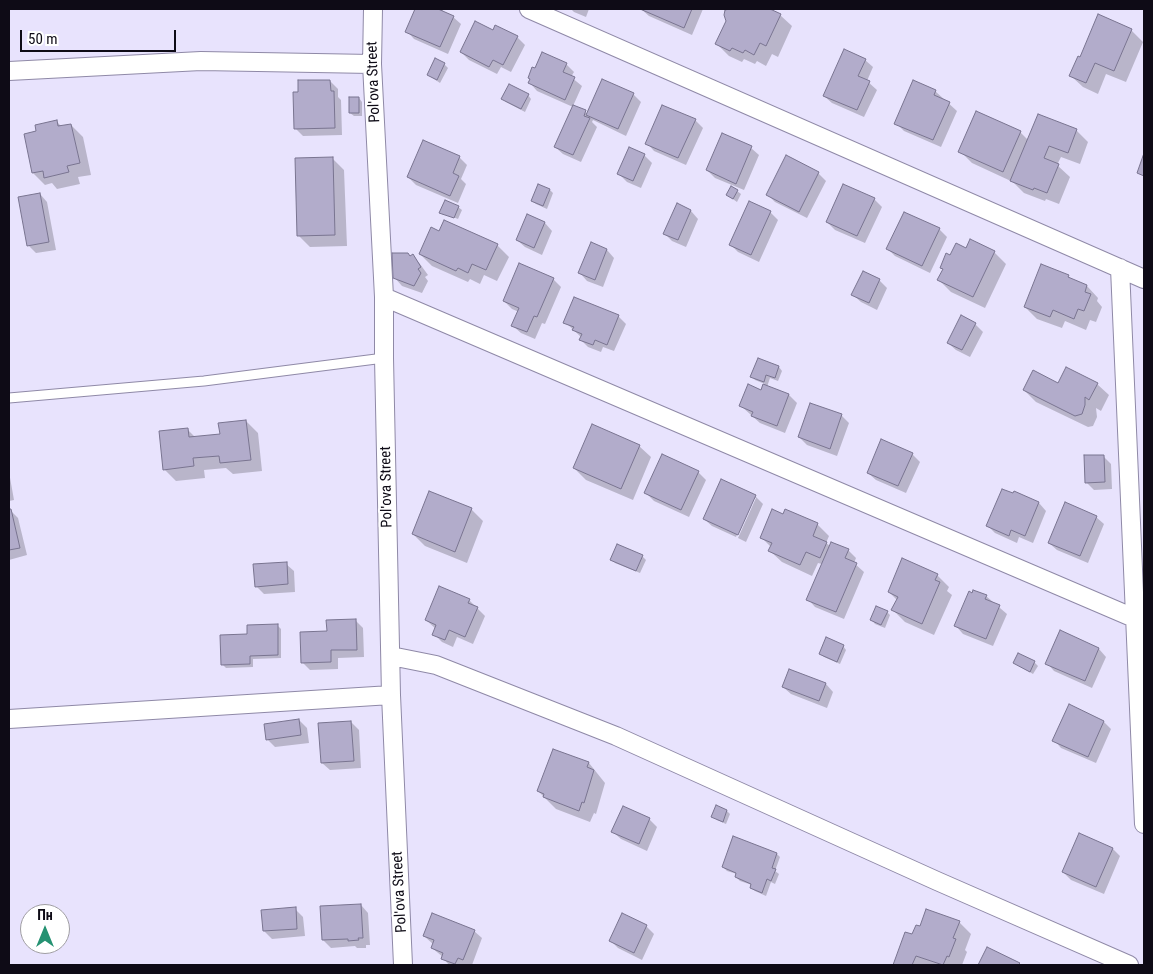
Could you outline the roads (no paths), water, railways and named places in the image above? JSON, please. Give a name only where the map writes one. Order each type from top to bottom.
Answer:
[{"type":"street","name":"Polʹova Street","points":[[373,9],[372,64],[384,297],[391,695],[404,965]]},
{"type":"street","points":[[529,9],[1144,279]]},
{"type":"street","points":[[9,71],[201,61],[372,64]]},
{"type":"street","points":[[1120,268],[1144,824]]},
{"type":"street","points":[[384,297],[1134,618]]},
{"type":"street","points":[[391,656],[436,666],[616,736],[928,878],[1129,965]]},
{"type":"street","points":[[9,718],[391,695]]},
{"type":"lane","points":[[9,398],[204,381],[384,358]]}]
